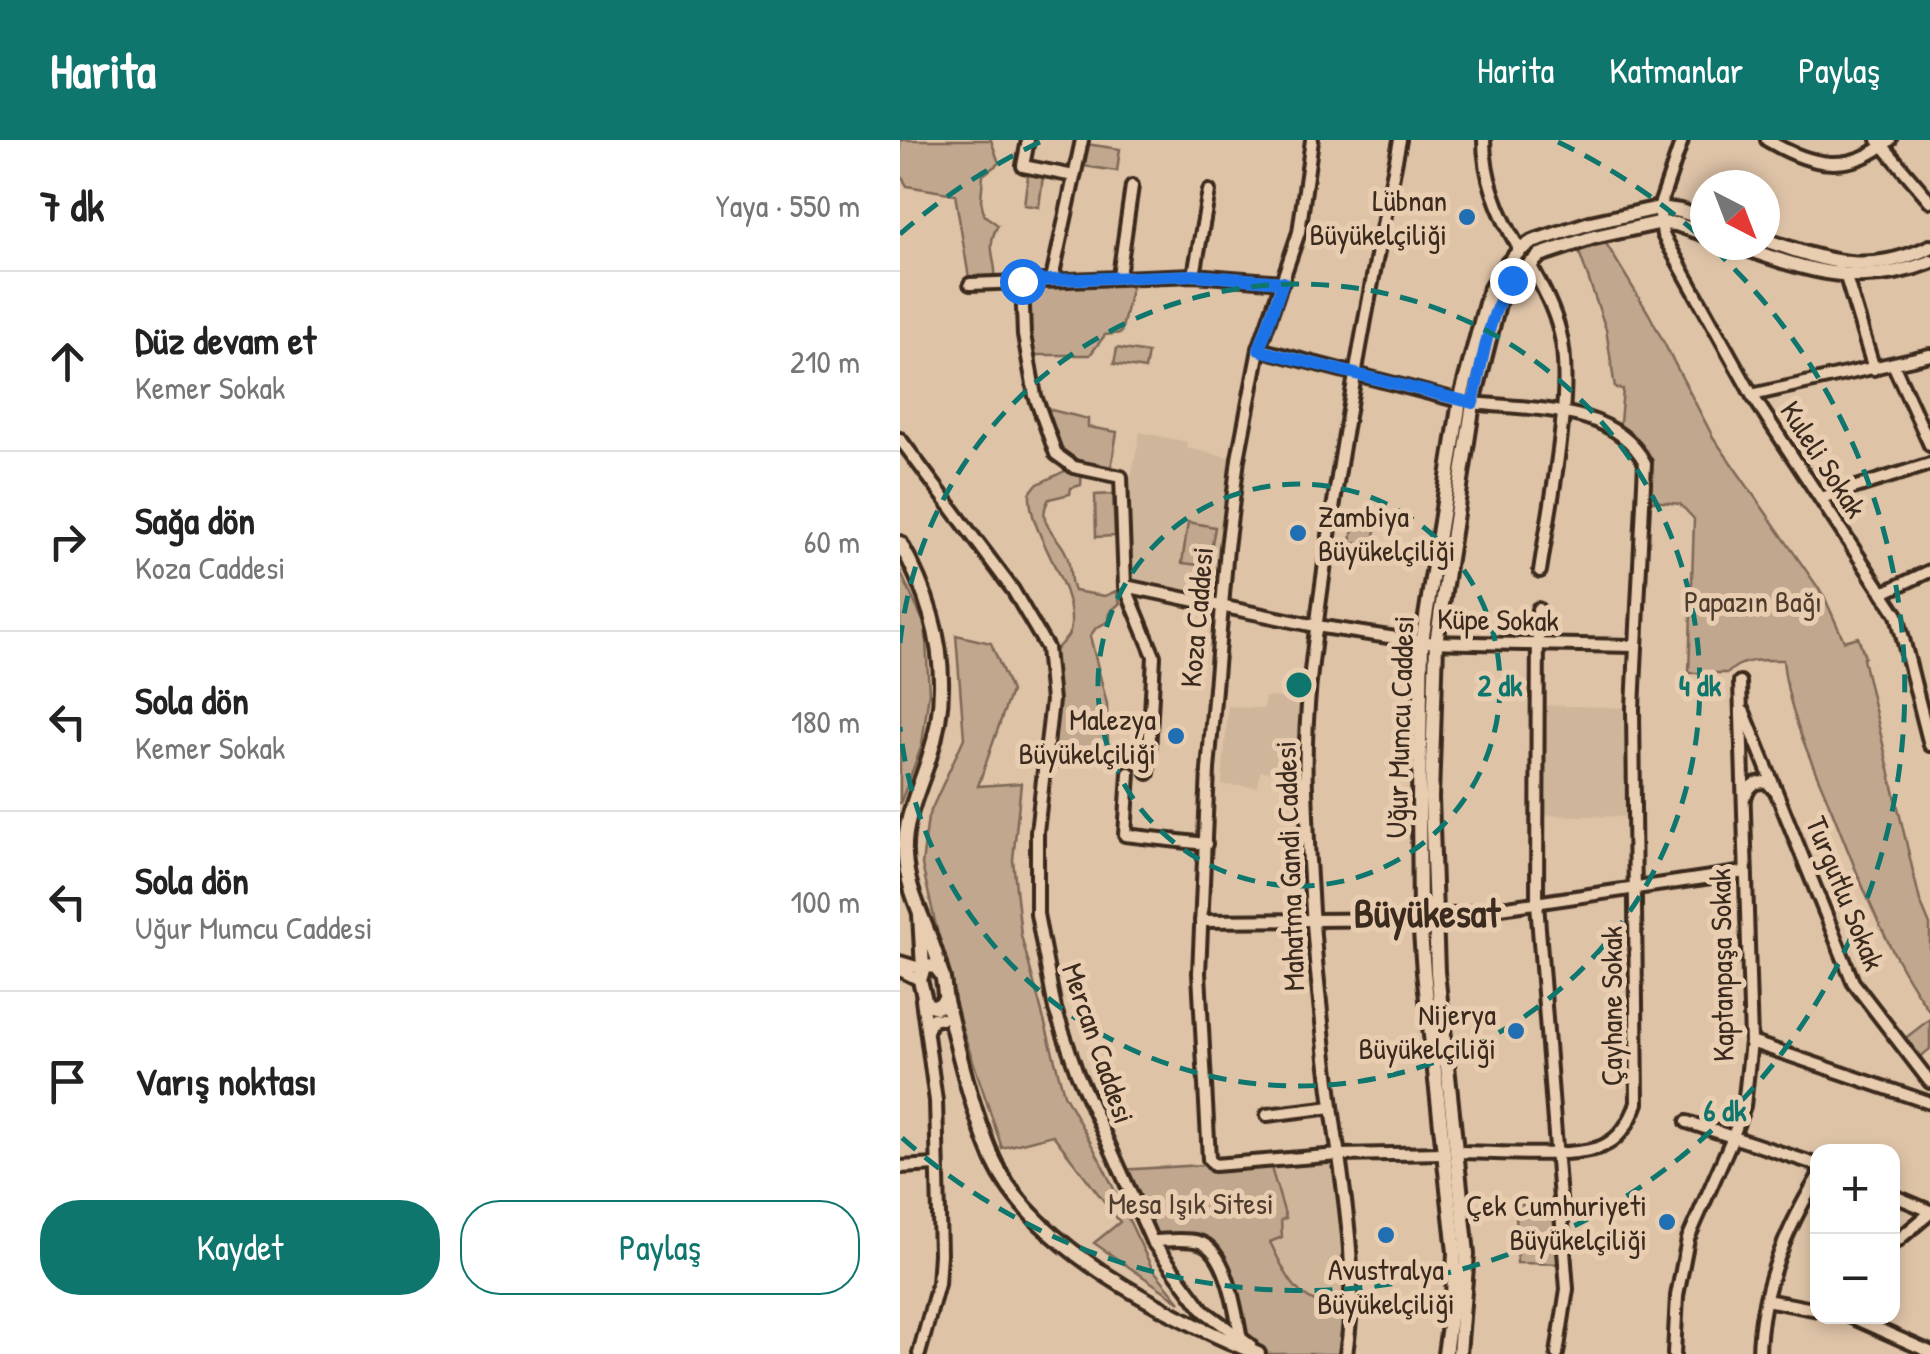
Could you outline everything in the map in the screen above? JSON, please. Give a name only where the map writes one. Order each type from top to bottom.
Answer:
[{"type":"main road","points":[[1520,250],[1532,242],[1590,224],[1658,208],[1690,214]]},
{"type":"main road","name":"Uğur Mumcu Caddesi","points":[[1467,402],[1500,296],[1529,263],[1540,255],[1594,237],[1658,223],[1690,229]]},
{"type":"main road","points":[[1780,245],[1844,265],[1896,258],[1930,247]]},
{"type":"main road","name":"Uğur Mumcu Caddesi","points":[[1459,1354],[1468,1273],[1451,1152],[1427,918],[1431,798],[1429,642],[1467,402],[1489,292],[1520,250]]},
{"type":"main road","points":[[1780,258],[1846,277],[1900,271],[1930,262]]},
{"type":"main road","points":[[900,543],[934,618],[942,657],[936,734],[905,831],[908,874],[932,938],[978,1119],[994,1161],[1006,1185],[1033,1219],[1073,1253],[1165,1309],[1261,1354]]},
{"type":"main road","points":[[920,912],[922,997],[958,1045]]},
{"type":"main road","points":[[921,975],[932,965],[942,976]]},
{"type":"main road","points":[[937,1013],[945,998]]},
{"type":"main road","name":"Uğur Mumcu Caddesi","points":[[1445,1354],[1455,1272],[1451,1152]]},
{"type":"street","points":[[1028,140],[1022,166],[1074,176]]},
{"type":"street","points":[[1052,279],[1082,140]]},
{"type":"street","name":"Koza Caddesi","points":[[1214,1165],[1209,1159],[1199,1000],[1208,770],[1223,608],[1238,458],[1259,350],[1299,232],[1312,140]]},
{"type":"street","name":"Mahatma Gandi Caddesi","points":[[1346,1354],[1351,1322],[1352,1244],[1310,920],[1306,774],[1316,626],[1353,374],[1400,140]]},
{"type":"street","points":[[1484,140],[1497,207],[1520,250]]},
{"type":"street","name":"Kuleli Sokak","points":[[1682,140],[1658,208],[1658,223],[1752,395],[1898,615],[1930,745]]},
{"type":"street","points":[[1768,140],[1808,160],[1831,164],[1854,162],[1884,142],[1930,201]]},
{"type":"street","points":[[1119,276],[1132,186]]},
{"type":"street","points":[[1194,275],[1208,192]]},
{"type":"street","points":[[1529,263],[1548,297],[1562,337],[1562,414],[1540,571]]},
{"type":"street","points":[[970,284],[1194,275],[1283,282]]},
{"type":"street","points":[[1846,277],[1874,368]]},
{"type":"street","points":[[1022,281],[1024,334],[1035,396],[1056,454],[1074,467],[1121,477],[1125,586],[1154,656],[1148,773]]},
{"type":"street","points":[[1259,350],[1467,402],[1562,414]]},
{"type":"street","points":[[1752,395],[1930,356]]},
{"type":"street","points":[[1892,364],[1930,446]]},
{"type":"street","name":"Çayhane Sokak","points":[[1214,1165],[1339,1155],[1600,1148],[1632,1117],[1637,1103],[1635,646],[1646,463],[1638,448],[1597,419],[1562,414]]},
{"type":"street","name":"Mercan Caddesi","points":[[900,438],[1013,590],[1048,648],[1052,701],[1036,854],[1037,914],[1044,966],[1077,1073],[1152,1241],[1204,1311],[1261,1354]]},
{"type":"street","points":[[1821,498],[1930,464]]},
{"type":"street","points":[[1885,592],[1930,571]]},
{"type":"street","name":"Küpe Sokak","points":[[1125,586],[1316,626],[1429,642],[1635,646]]},
{"type":"street","points":[[1538,609],[1537,902],[1567,1288],[1558,1354]]},
{"type":"street","name":"Kaptanpaşa Sokak","points":[[1674,1354],[1677,1296],[1688,1239],[1744,1106],[1751,1042],[1740,682]]},
{"type":"street","points":[[1917,694],[1930,689]]},
{"type":"street","name":"Turgutlu Sokak","points":[[1741,707],[1853,982],[1930,1082]]},
{"type":"street","points":[[1129,772],[1124,834],[1206,844]]},
{"type":"street","points":[[1744,806],[1750,786],[1758,782],[1767,782],[1782,803]]},
{"type":"street","points":[[1201,922],[1427,918],[1745,872]]},
{"type":"street","points":[[900,966],[921,975]]},
{"type":"street","points":[[919,1354],[939,1271],[936,1101],[922,997]]},
{"type":"street","points":[[926,1037],[929,1021],[937,1013]]},
{"type":"street","points":[[1751,1042],[1930,1103]]},
{"type":"street","points":[[1266,1115],[1332,1106]]},
{"type":"street","points":[[1687,1122],[1810,1163]]},
{"type":"street","points":[[900,1167],[936,1164]]},
{"type":"street","points":[[1759,1354],[1777,1255],[1810,1192]]},
{"type":"street","points":[[1900,1199],[1930,1212],[1900,1237]]},
{"type":"street","points":[[1152,1241],[1198,1241],[1208,1247],[1229,1277],[1241,1339]]},
{"type":"street","points":[[1766,1300],[1810,1308]]},
{"type":"street","points":[[1867,1324],[1930,1352]]},
{"type":"shaded area","points":[[1140,432],[1238,459],[1223,608],[1125,586],[1121,477],[1131,478]]},
{"type":"shaded area","points":[[1265,697],[1302,699],[1297,774],[1260,771],[1258,787],[1222,785],[1228,706],[1263,709]]},
{"type":"shaded area","points":[[1537,705],[1633,708],[1635,817],[1537,815]]},
{"type":"shaded area","points":[[1339,1155],[1351,1316],[1307,1301],[1283,1270],[1269,1241],[1269,1161]]},
{"type":"green space","points":[[900,140],[991,140],[999,163],[983,175],[981,200],[984,215],[998,225],[992,248],[995,283],[970,284],[955,194],[907,186],[900,174]]},
{"type":"green space","points":[[1086,144],[1120,149],[1117,171],[1083,166]]},
{"type":"green space","points":[[1028,174],[1043,176],[1039,207],[1024,205]]},
{"type":"green space","name":"Papazın Bağı","points":[[1601,235],[1649,314],[1713,437],[1824,596],[1844,641],[1858,637],[1920,901],[1930,925],[1930,1012],[1900,965],[1864,891],[1802,738],[1783,660],[1747,662],[1728,673],[1689,673],[1694,519],[1680,504],[1643,500],[1645,463],[1619,433],[1623,389],[1615,388],[1606,329],[1576,243]]},
{"type":"green space","points":[[1134,276],[1121,333],[1105,335],[1090,355],[1028,355],[1022,281]]},
{"type":"green space","points":[[1117,348],[1148,353],[1145,369],[1114,364]]},
{"type":"green space","points":[[1039,407],[1088,419],[1088,427],[1117,432],[1110,474],[1082,469],[1081,485],[1071,488],[1070,494],[1049,499],[1045,508],[1047,524],[1068,559],[1074,591],[1105,596],[1116,591],[1120,603],[1110,612],[1109,621],[1090,636],[1107,704],[1108,743],[1117,758],[1115,764],[1086,761],[1057,768],[1048,766],[1049,664],[1070,630],[1070,608],[1036,525],[1030,493],[1036,485],[1073,467],[1056,454]]},
{"type":"green space","points":[[1113,494],[1115,536],[1096,537],[1095,495]]},
{"type":"green space","points":[[1355,511],[1378,514],[1374,545],[1351,543]]},
{"type":"green space","points":[[1188,522],[1215,527],[1208,566],[1182,563]]},
{"type":"green space","points":[[900,571],[925,625],[929,692],[922,745],[900,804]]},
{"type":"green space","points":[[956,635],[991,643],[1011,691],[978,786],[1021,783],[1013,860],[1021,935],[1064,1094],[1152,1268],[1180,1302],[1094,1243],[1120,1222],[1053,1135],[1002,1148],[954,1004],[922,865],[928,817],[964,738]]},
{"type":"green space","points":[[1930,1019],[1930,1049],[1914,1062],[1899,1043]]},
{"type":"green space","name":"Mesa Işık Sitesi","points":[[1269,1161],[1286,1218],[1281,1220],[1282,1237],[1270,1242],[1300,1292],[1351,1316],[1346,1354],[1264,1354],[1241,1339],[1229,1277],[1208,1247],[1152,1241],[1119,1170]]},
{"type":"green space","points":[[1562,1200],[1565,1264],[1517,1263],[1516,1205]]},
{"type":"place","name":"Lübnan Büyükelçiliği","points":[[1467,217]]},
{"type":"place","name":"Zambiya Büyükelçiliği","points":[[1298,533]]},
{"type":"place","name":"Malezya Büyükelçiliği","points":[[1176,736]]},
{"type":"place","name":"Nijerya Büyükelçiliği","points":[[1516,1031]]},
{"type":"place","name":"Çek Cumhuriyeti Büyükelçiliği","points":[[1667,1222]]},
{"type":"place","name":"Avustralya Büyükelçiliği","points":[[1386,1235]]},
{"type":"district","name":"Büyükesat","points":[[1427,912]]},
{"type":"route","points":[[1022,281],[1194,275],[1283,282],[1259,350],[1473,403],[1500,296],[1512,280]]}]
